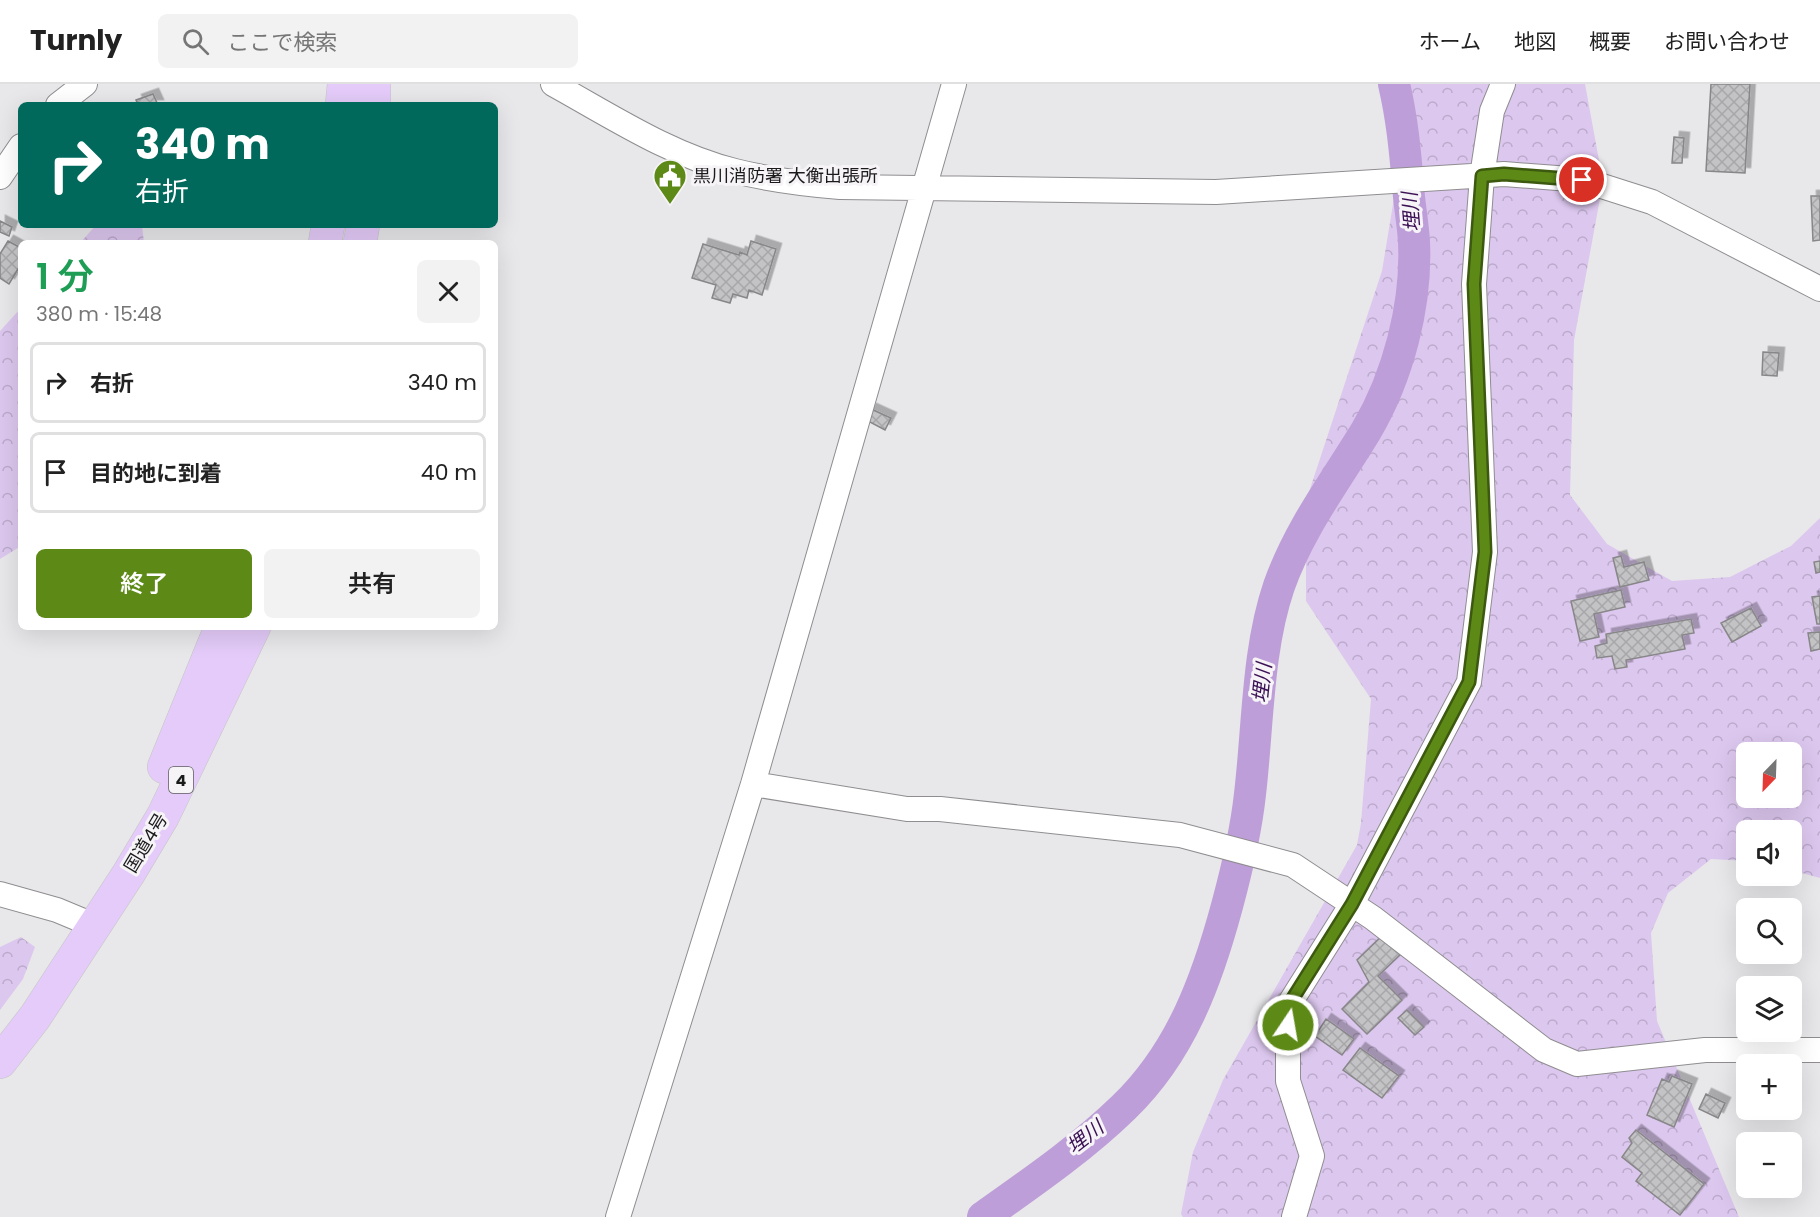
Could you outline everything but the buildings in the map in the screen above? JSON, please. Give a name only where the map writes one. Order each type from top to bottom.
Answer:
[{"type":"highway","points":[[342,102],[344,84]]},
{"type":"highway","points":[[374,84],[374,102]]},
{"type":"highway","name":"国道4号","points":[[93,925],[161,774],[220,630]]},
{"type":"highway","name":"国道4号","points":[[0,1062],[35,1017],[129,873],[163,816],[253,630]]},
{"type":"street","points":[[62,102],[85,84]]},
{"type":"street","points":[[553,84],[684,153],[733,171],[789,183],[924,189],[1216,192],[1373,180],[1504,174],[1582,180],[1652,202],[1820,289]]},
{"type":"street","points":[[618,1217],[753,784],[954,84]]},
{"type":"street","points":[[1294,1217],[1312,1156],[1288,1081],[1288,1006],[1352,904],[1469,682],[1485,552],[1474,284],[1478,176],[1492,111],[1503,84]]},
{"type":"street","points":[[0,177],[18,150]]},
{"type":"street","points":[[753,784],[907,809],[940,809],[1180,835],[1293,865],[1352,904],[1450,976],[1544,1050],[1577,1064],[1705,1050],[1820,1050]]},
{"type":"street","points":[[0,894],[57,910],[93,925]]},
{"type":"green space","points":[[1406,84],[1585,84],[1603,182],[1574,340],[1570,495],[1607,544],[1672,581],[1730,577],[1791,546],[1820,518],[1820,878],[1802,873],[1802,820],[1736,820],[1736,860],[1711,859],[1668,893],[1651,933],[1657,1021],[1739,1217],[1183,1217],[1181,1214],[1193,1152],[1223,1080],[1357,845],[1361,823],[1371,699],[1306,601],[1306,501],[1382,271],[1410,101]]},
{"type":"green space","points":[[93,228],[142,228],[144,240],[83,240]]},
{"type":"green space","points":[[18,311],[18,548],[0,559],[0,331]]},
{"type":"green space","points":[[21,937],[35,947],[23,979],[0,1010],[0,947]]},
{"type":"waterway","name":"埋川","points":[[983,1217],[1091,1137],[1144,1086],[1176,1039],[1201,988],[1231,892],[1244,836],[1262,662],[1279,586],[1307,525],[1377,410],[1396,364],[1409,315],[1414,242],[1403,134],[1394,84]]},
{"type":"place","name":"黒川消防署 大衡出張所","points":[[670,205]]},
{"type":"route","points":[[1288,1025],[1288,1006],[1352,904],[1469,682],[1485,552],[1474,284],[1482,176],[1504,174],[1582,180]]}]
